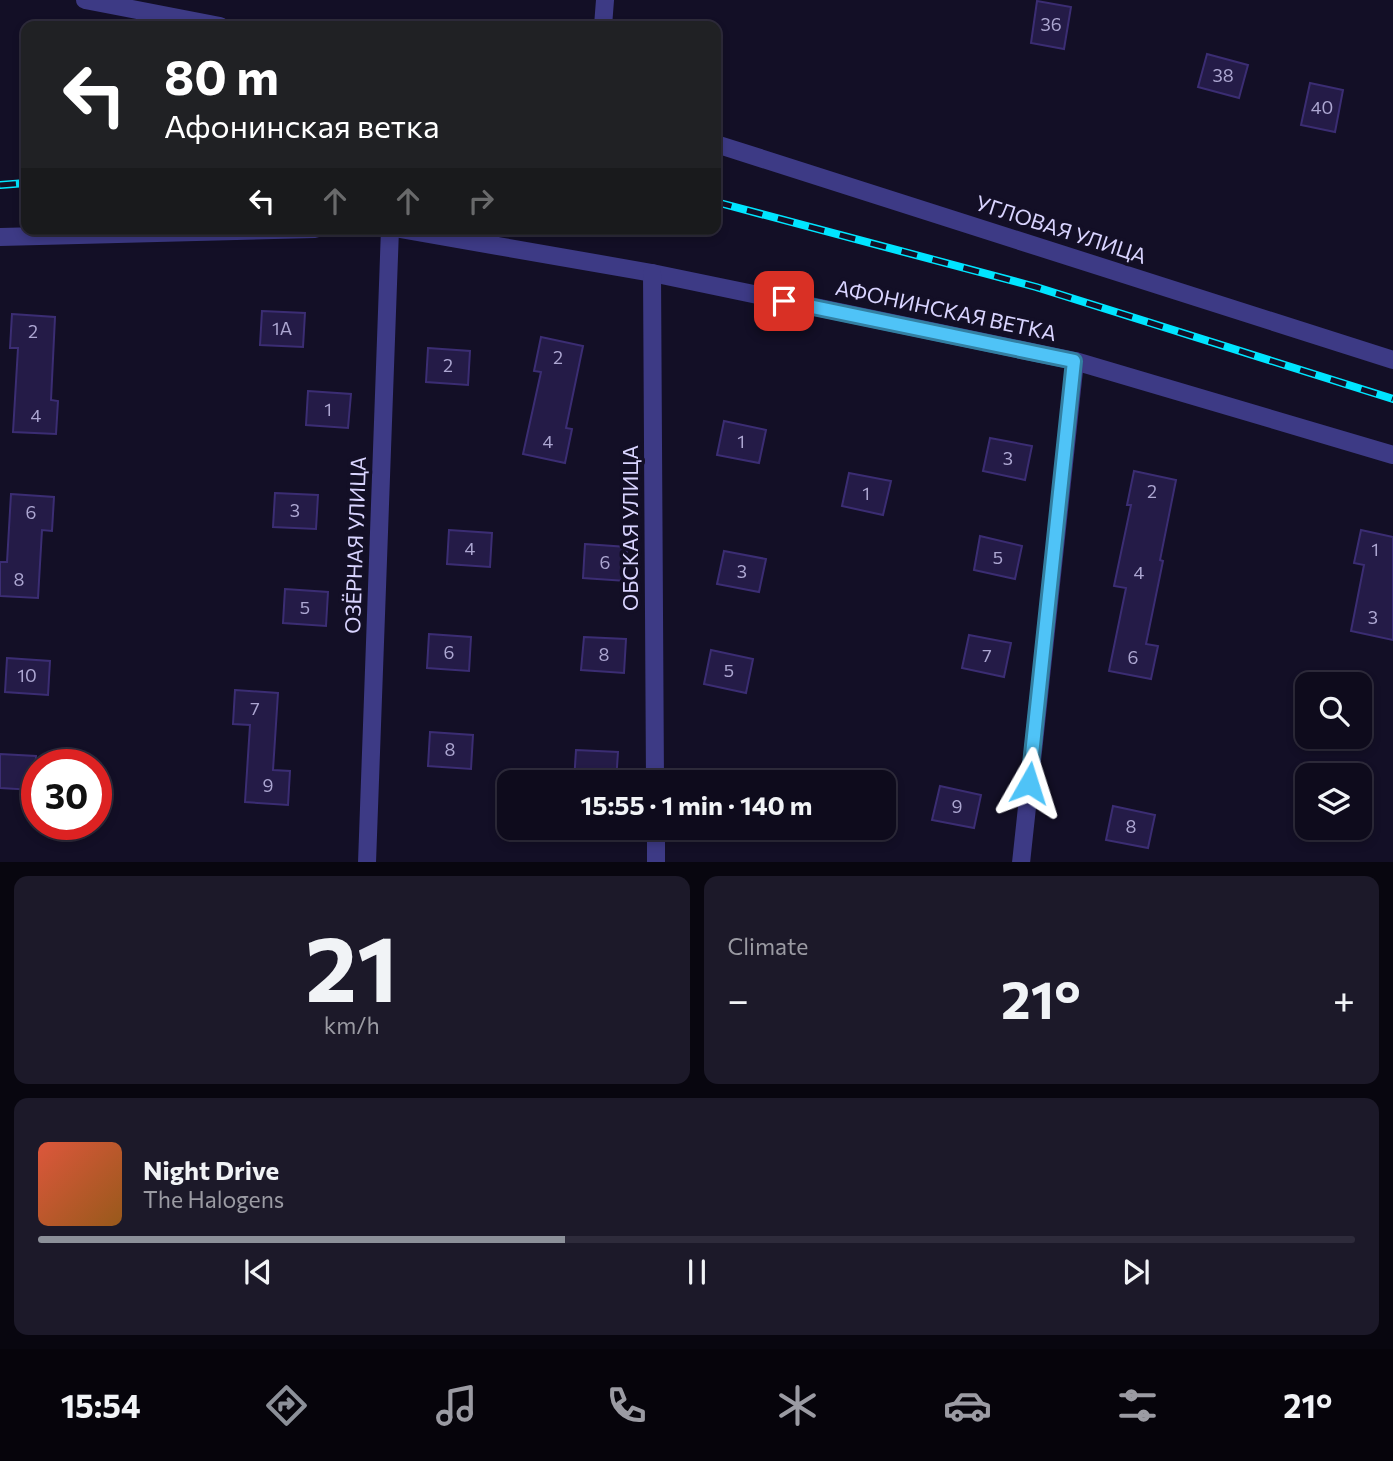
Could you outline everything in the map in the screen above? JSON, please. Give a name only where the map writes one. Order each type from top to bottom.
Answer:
[{"type":"street","points":[[85,0],[110,1],[198,21]]},
{"type":"street","points":[[603,21],[605,0]]},
{"type":"street","name":"УГЛОВАЯ УЛИЦА","points":[[721,146],[1393,360]]},
{"type":"street","points":[[0,237],[79,235]]},
{"type":"street","name":"ОЗЁРНАЯ УЛИЦА","points":[[367,862],[390,235]]},
{"type":"street","name":"АФОНИНСКАЯ ВЕТКА","points":[[434,235],[652,273],[1074,361],[1393,455]]},
{"type":"street","name":"ОБСКАЯ УЛИЦА","points":[[652,273],[655,770]]},
{"type":"street","points":[[1021,862],[1074,361]]},
{"type":"street","points":[[656,840],[656,862]]},
{"type":"building","points":[[1037,1],[1071,7],[1064,49],[1031,43]]},
{"type":"building","points":[[1207,54],[1248,65],[1239,98],[1198,87]]},
{"type":"building","points":[[1310,83],[1343,90],[1335,132],[1301,125]]},
{"type":"building","points":[[262,311],[305,313],[303,347],[260,345]]},
{"type":"building","points":[[12,314],[55,317],[51,400],[58,401],[56,434],[13,432],[18,348],[10,348]]},
{"type":"building","points":[[541,337],[583,346],[566,428],[572,429],[565,463],[523,454],[541,372],[534,371]]},
{"type":"building","points":[[428,348],[470,351],[468,385],[426,382]]},
{"type":"building","points":[[308,391],[351,394],[348,428],[306,425]]},
{"type":"building","points":[[724,421],[766,430],[759,463],[717,455]]},
{"type":"building","points":[[990,438],[1032,446],[1025,480],[983,471]]},
{"type":"building","points":[[1134,471],[1176,480],[1146,644],[1158,646],[1151,679],[1109,671],[1126,588],[1114,586],[1131,505],[1127,505]]},
{"type":"building","points":[[849,473],[891,481],[883,515],[842,506]]},
{"type":"building","points":[[275,493],[318,495],[316,529],[273,527]]},
{"type":"building","points":[[11,494],[54,497],[52,531],[42,530],[38,598],[0,596],[0,562],[7,562]]},
{"type":"building","points":[[449,530],[492,533],[490,567],[447,564]]},
{"type":"building","points":[[1361,530],[1393,537],[1393,640],[1351,631],[1364,565],[1354,563]]},
{"type":"building","points":[[980,536],[1022,546],[1015,579],[974,570]]},
{"type":"building","points":[[585,544],[627,547],[626,581],[583,578]]},
{"type":"building","points":[[724,551],[766,559],[759,592],[717,584]]},
{"type":"building","points":[[285,589],[328,592],[326,626],[283,623]]},
{"type":"building","points":[[429,634],[471,637],[469,671],[427,668]]},
{"type":"building","points":[[969,635],[1011,643],[1004,677],[962,668]]},
{"type":"building","points":[[584,637],[626,639],[624,673],[581,670]]},
{"type":"building","points":[[711,650],[753,659],[746,693],[704,684]]},
{"type":"building","points":[[7,658],[50,661],[48,695],[5,692]]},
{"type":"building","points":[[235,690],[278,693],[273,770],[290,771],[288,805],[245,802],[250,725],[233,724]]},
{"type":"building","points":[[430,732],[473,735],[471,769],[428,766]]},
{"type":"building","points":[[576,750],[618,752],[617,770],[575,770]]},
{"type":"building","points":[[0,754],[21,755],[21,789],[0,788]]},
{"type":"building","points":[[940,786],[981,795],[974,828],[932,820]]},
{"type":"building","points":[[1113,806],[1155,815],[1148,848],[1106,840]]},
{"type":"railway","points":[[0,185],[21,183]]},
{"type":"railway","points":[[721,203],[1036,287],[1393,399]]},
{"type":"route","points":[[784,301],[1074,361],[1029,783]]}]
